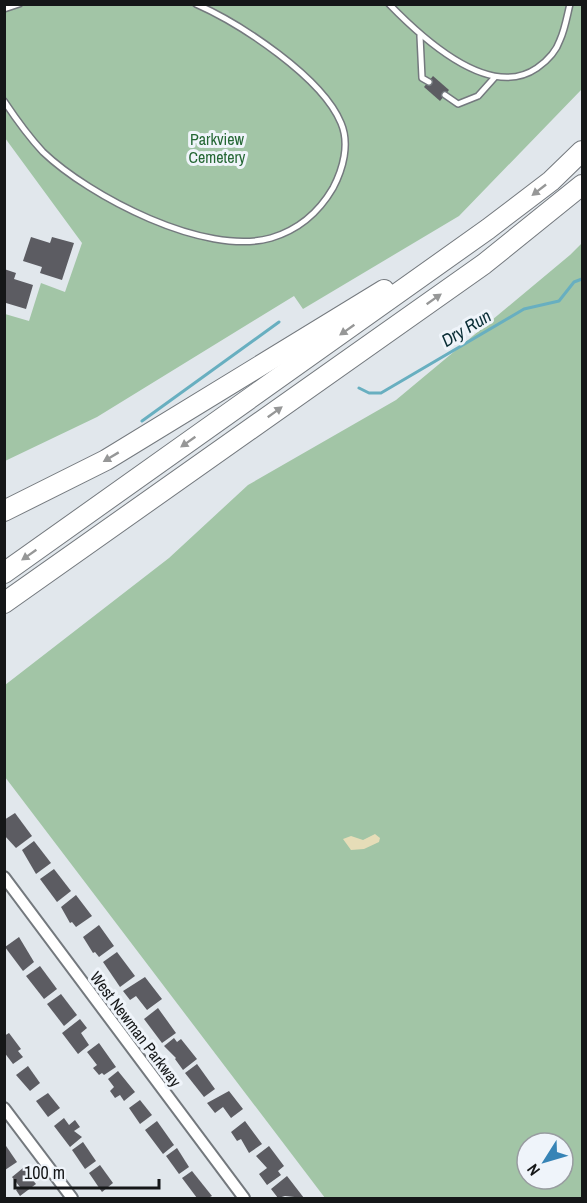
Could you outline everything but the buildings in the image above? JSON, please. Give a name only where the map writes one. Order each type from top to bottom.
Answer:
[{"type":"highway","points":[[4,573],[415,281],[542,188],[582,151]]},
{"type":"highway","points":[[4,603],[484,264],[582,185]]},
{"type":"highway","points":[[4,511],[106,460],[385,289],[415,281]]},
{"type":"highway","points":[[4,618],[242,436]]},
{"type":"street","name":"West Newman Parkway","points":[[4,877],[244,1198]]},
{"type":"street","points":[[4,1108],[72,1198]]},
{"type":"lane","points":[[4,9],[19,4]]},
{"type":"lane","points":[[4,101],[43,152],[108,200],[172,228],[208,237],[241,241],[269,238],[296,228],[324,204],[339,177],[346,152],[342,125],[329,100],[271,48],[214,12],[196,4]]},
{"type":"lane","points":[[214,12],[215,4]]},
{"type":"lane","points":[[389,4],[420,36],[487,76],[495,77],[524,77],[547,62],[560,41],[570,4]]},
{"type":"lane","points":[[420,36],[422,78],[429,82]]},
{"type":"lane","points":[[445,95],[458,104],[478,96],[495,77]]},
{"type":"green space","name":"Parkview Cemetery","points":[[5,5],[582,5],[582,89],[459,216],[303,309],[294,296],[97,417],[5,461],[5,314],[29,321],[41,283],[65,292],[82,243],[5,138]]},
{"type":"green space","points":[[582,243],[582,1198],[325,1198],[5,777],[5,685],[169,558],[248,485],[396,400]]},
{"type":"sand","points":[[375,834],[380,838],[379,842],[364,849],[351,850],[343,839],[351,836],[363,840]]},
{"type":"waterway","name":"Dry Run","points":[[359,388],[369,393],[381,393],[524,309],[559,301],[574,282],[582,279]]},
{"type":"waterway","name":"Dry Run","points":[[142,421],[279,322]]}]
